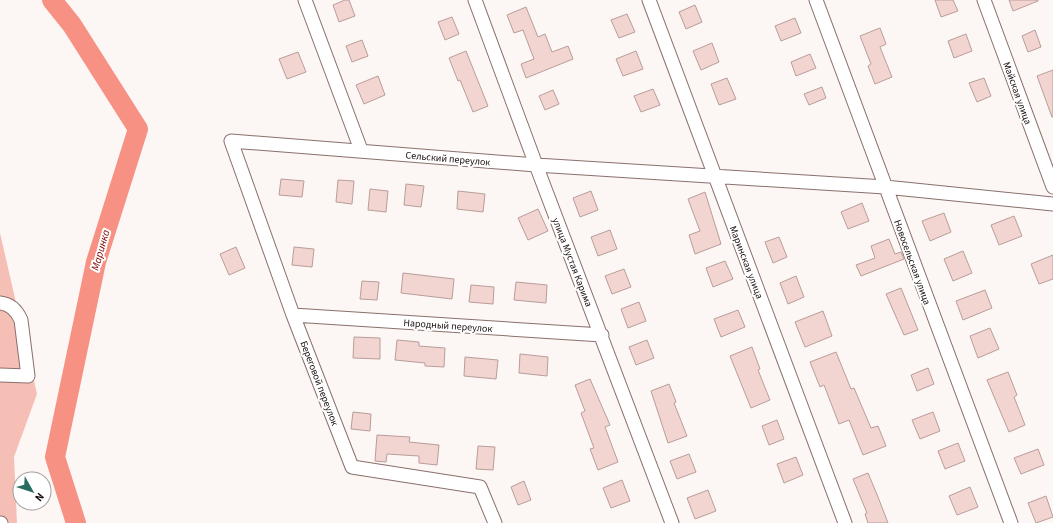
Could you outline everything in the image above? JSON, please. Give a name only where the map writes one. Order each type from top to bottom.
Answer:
[{"type":"street","points":[[305,0],[361,150]]},
{"type":"street","name":"улица Мустая Карима","points":[[475,0],[672,523]]},
{"type":"street","name":"Маринская улица","points":[[649,0],[845,523]]},
{"type":"street","name":"Новосельская улица","points":[[816,0],[1011,523]]},
{"type":"street","name":"Майская улица","points":[[984,0],[1053,187]]},
{"type":"street","name":"Сельский переулок","points":[[231,141],[361,150],[536,165],[885,187],[1053,204]]},
{"type":"street","name":"Береговой переулок","points":[[231,141],[293,315],[352,467],[480,487],[495,523]]},
{"type":"street","points":[[0,303],[11,307],[18,314],[21,320],[28,376],[0,375]]},
{"type":"street","name":"Народный переулок","points":[[293,315],[602,335]]},
{"type":"shaded area","points":[[0,233],[37,394],[14,457],[15,471],[12,471],[12,511],[16,511],[17,523],[0,523]]},
{"type":"building","points":[[349,0],[355,16],[339,22],[333,5]]},
{"type":"building","points":[[935,0],[953,0],[958,11],[941,17]]},
{"type":"building","points":[[1009,0],[1038,0],[1038,1],[1013,11]]},
{"type":"building","points":[[695,5],[702,22],[686,29],[679,12]]},
{"type":"building","points":[[526,7],[538,37],[545,34],[552,52],[568,46],[573,59],[526,78],[521,64],[534,59],[523,30],[514,33],[507,15]]},
{"type":"building","points":[[627,14],[635,32],[619,38],[611,20]]},
{"type":"building","points":[[452,17],[459,34],[445,40],[438,22]]},
{"type":"building","points":[[795,18],[801,33],[781,41],[775,26]]},
{"type":"building","points":[[880,28],[886,44],[880,47],[892,77],[875,84],[868,66],[871,64],[860,36]]},
{"type":"building","points":[[1035,30],[1041,47],[1028,52],[1022,36]]},
{"type":"building","points":[[966,34],[972,51],[954,58],[948,41]]},
{"type":"building","points":[[362,40],[368,56],[352,62],[346,46]]},
{"type":"building","points":[[712,43],[719,62],[701,70],[693,51]]},
{"type":"building","points":[[466,51],[488,106],[473,112],[449,58]]},
{"type":"building","points":[[636,51],[643,69],[623,76],[616,59]]},
{"type":"building","points":[[298,52],[306,72],[287,79],[279,59]]},
{"type":"building","points":[[810,54],[816,68],[796,76],[791,62]]},
{"type":"building","points":[[1053,70],[1053,117],[1052,117],[1037,76]]},
{"type":"building","points":[[378,76],[385,95],[364,104],[356,85]]},
{"type":"building","points":[[727,78],[736,99],[719,105],[711,84]]},
{"type":"building","points":[[984,78],[991,96],[977,102],[969,83]]},
{"type":"building","points":[[822,87],[826,98],[809,105],[804,94]]},
{"type":"building","points":[[653,89],[660,105],[641,112],[634,96]]},
{"type":"building","points":[[553,90],[559,104],[545,110],[539,96]]},
{"type":"building","points":[[281,179],[304,181],[302,197],[279,195]]},
{"type":"building","points":[[338,180],[354,181],[352,204],[336,202]]},
{"type":"building","points":[[406,184],[424,186],[421,207],[404,205]]},
{"type":"building","points":[[370,189],[388,191],[386,212],[368,210]]},
{"type":"building","points":[[458,191],[485,194],[483,212],[457,209]]},
{"type":"building","points":[[591,191],[598,210],[580,217],[573,198]]},
{"type":"building","points":[[705,192],[721,244],[695,254],[689,235],[700,231],[688,199]]},
{"type":"building","points":[[862,203],[869,221],[848,229],[841,212]]},
{"type":"building","points":[[538,209],[548,231],[528,240],[518,218]]},
{"type":"building","points":[[944,213],[951,232],[930,241],[922,221]]},
{"type":"building","points":[[1014,216],[1022,236],[999,245],[991,225]]},
{"type":"building","points":[[610,230],[617,249],[598,256],[591,237]]},
{"type":"building","points":[[779,237],[787,257],[773,263],[765,242]]},
{"type":"building","points":[[889,239],[895,254],[901,252],[904,259],[861,276],[856,265],[875,258],[871,246]]},
{"type":"building","points":[[236,247],[245,268],[229,275],[220,254]]},
{"type":"building","points":[[294,247],[314,249],[312,267],[292,265]]},
{"type":"building","points":[[963,251],[972,273],[953,281],[944,259]]},
{"type":"building","points":[[1053,255],[1053,279],[1039,284],[1031,264]]},
{"type":"building","points":[[725,261],[733,279],[713,287],[706,268]]},
{"type":"building","points":[[624,269],[631,287],[612,294],[605,276]]},
{"type":"building","points":[[403,273],[454,279],[452,299],[401,293]]},
{"type":"building","points":[[796,276],[804,297],[788,304],[780,283]]},
{"type":"building","points":[[362,281],[379,282],[377,300],[360,299]]},
{"type":"building","points":[[516,282],[547,285],[546,303],[514,300]]},
{"type":"building","points":[[471,285],[494,287],[493,304],[469,302]]},
{"type":"building","points":[[901,288],[918,330],[904,335],[886,294]]},
{"type":"building","points":[[985,290],[992,308],[963,320],[956,301]]},
{"type":"building","points":[[639,302],[646,321],[628,328],[621,309]]},
{"type":"building","points":[[738,310],[745,327],[721,337],[714,319]]},
{"type":"building","points":[[823,311],[832,336],[805,347],[795,322]]},
{"type":"building","points":[[990,328],[999,349],[978,358],[970,336]]},
{"type":"building","points":[[354,337],[380,338],[380,359],[353,358]]},
{"type":"building","points":[[397,340],[419,342],[419,346],[445,348],[444,367],[425,366],[425,363],[395,360]]},
{"type":"building","points":[[647,340],[654,358],[636,365],[629,347]]},
{"type":"building","points":[[752,347],[760,369],[758,370],[770,400],[751,408],[730,356]]},
{"type":"building","points":[[836,352],[851,389],[854,388],[871,428],[878,426],[886,446],[863,455],[849,420],[839,424],[824,385],[820,387],[810,362]]},
{"type":"building","points":[[520,354],[548,357],[547,376],[519,373]]},
{"type":"building","points":[[465,357],[498,360],[496,379],[464,376]]},
{"type":"building","points":[[928,368],[934,384],[917,391],[911,375]]},
{"type":"building","points":[[1008,372],[1017,395],[1014,397],[1025,425],[1009,432],[987,380]]},
{"type":"building","points":[[590,379],[610,425],[605,427],[618,462],[598,470],[590,449],[594,448],[581,413],[585,411],[575,385]]},
{"type":"building","points":[[669,384],[676,402],[674,403],[687,436],[668,443],[651,391]]},
{"type":"building","points":[[353,412],[371,414],[370,431],[351,429]]},
{"type":"building","points":[[933,412],[940,431],[920,439],[912,420]]},
{"type":"building","points":[[777,420],[784,439],[769,445],[762,426]]},
{"type":"building","points":[[377,435],[410,437],[409,442],[439,445],[437,465],[419,463],[419,456],[387,454],[386,462],[375,461]]},
{"type":"building","points":[[958,443],[965,461],[945,469],[938,451]]},
{"type":"building","points":[[478,446],[495,447],[493,470],[476,469]]},
{"type":"building","points":[[1038,449],[1044,465],[1021,474],[1014,458]]},
{"type":"building","points":[[689,454],[696,472],[677,479],[670,461]]},
{"type":"building","points":[[796,457],[803,475],[784,483],[777,464]]},
{"type":"building","points":[[868,473],[888,523],[868,523],[865,514],[867,513],[853,479]]},
{"type":"building","points":[[622,480],[630,501],[611,508],[603,488]]},
{"type":"building","points":[[524,481],[531,500],[518,505],[511,487]]},
{"type":"building","points":[[970,487],[978,507],[957,515],[949,496]]},
{"type":"building","points":[[708,490],[716,511],[695,519],[687,498]]},
{"type":"building","points":[[1046,496],[1053,517],[1036,523],[1028,503]]},
{"type":"waterway","name":"Маринка","points":[[52,0],[72,25],[138,129],[96,262],[55,457],[76,523]]}]
